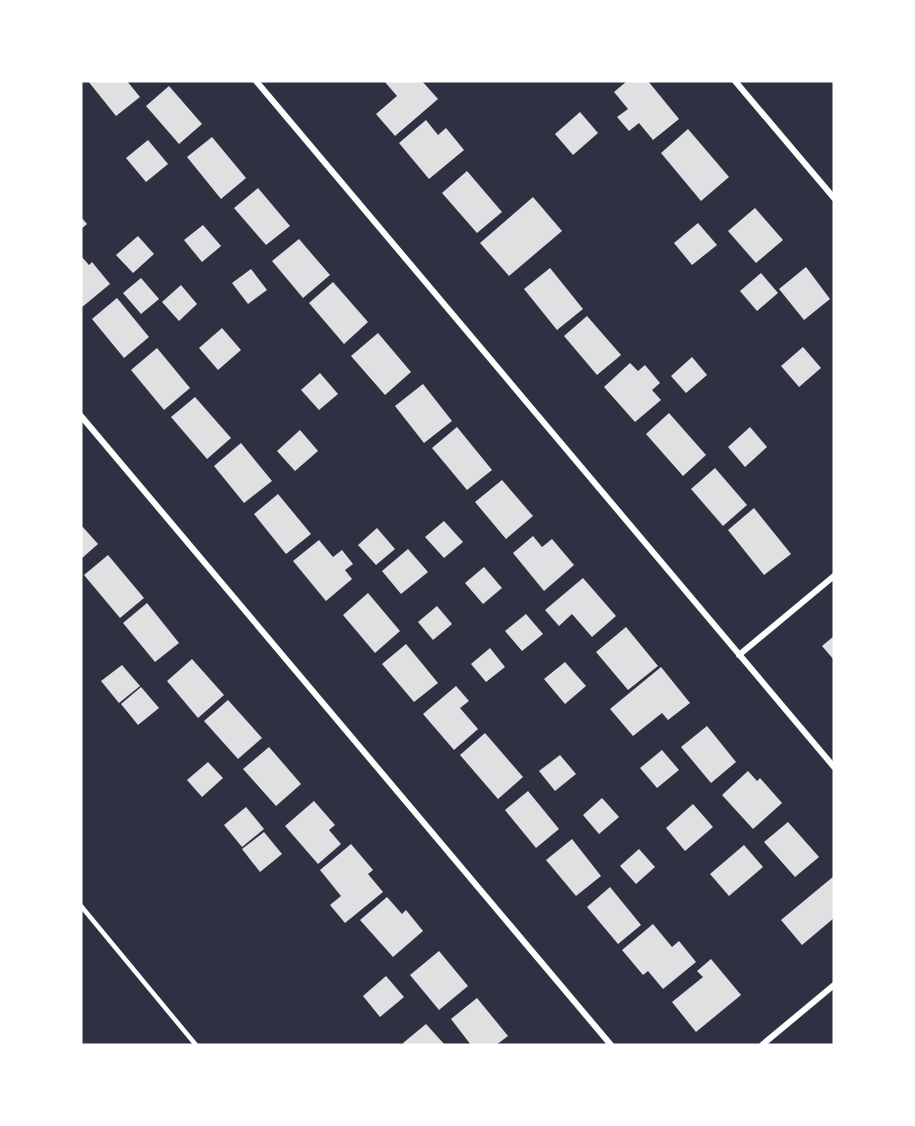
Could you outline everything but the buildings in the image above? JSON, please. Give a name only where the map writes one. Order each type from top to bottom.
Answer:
[{"type":"street","points":[[256,81],[834,767]]},
{"type":"street","points":[[735,81],[834,198]]},
{"type":"street","points":[[81,416],[611,1045]]},
{"type":"street","points":[[739,655],[834,576]]},
{"type":"street","points":[[762,1045],[834,985]]},
{"type":"lane","points":[[81,906],[196,1045]]}]
